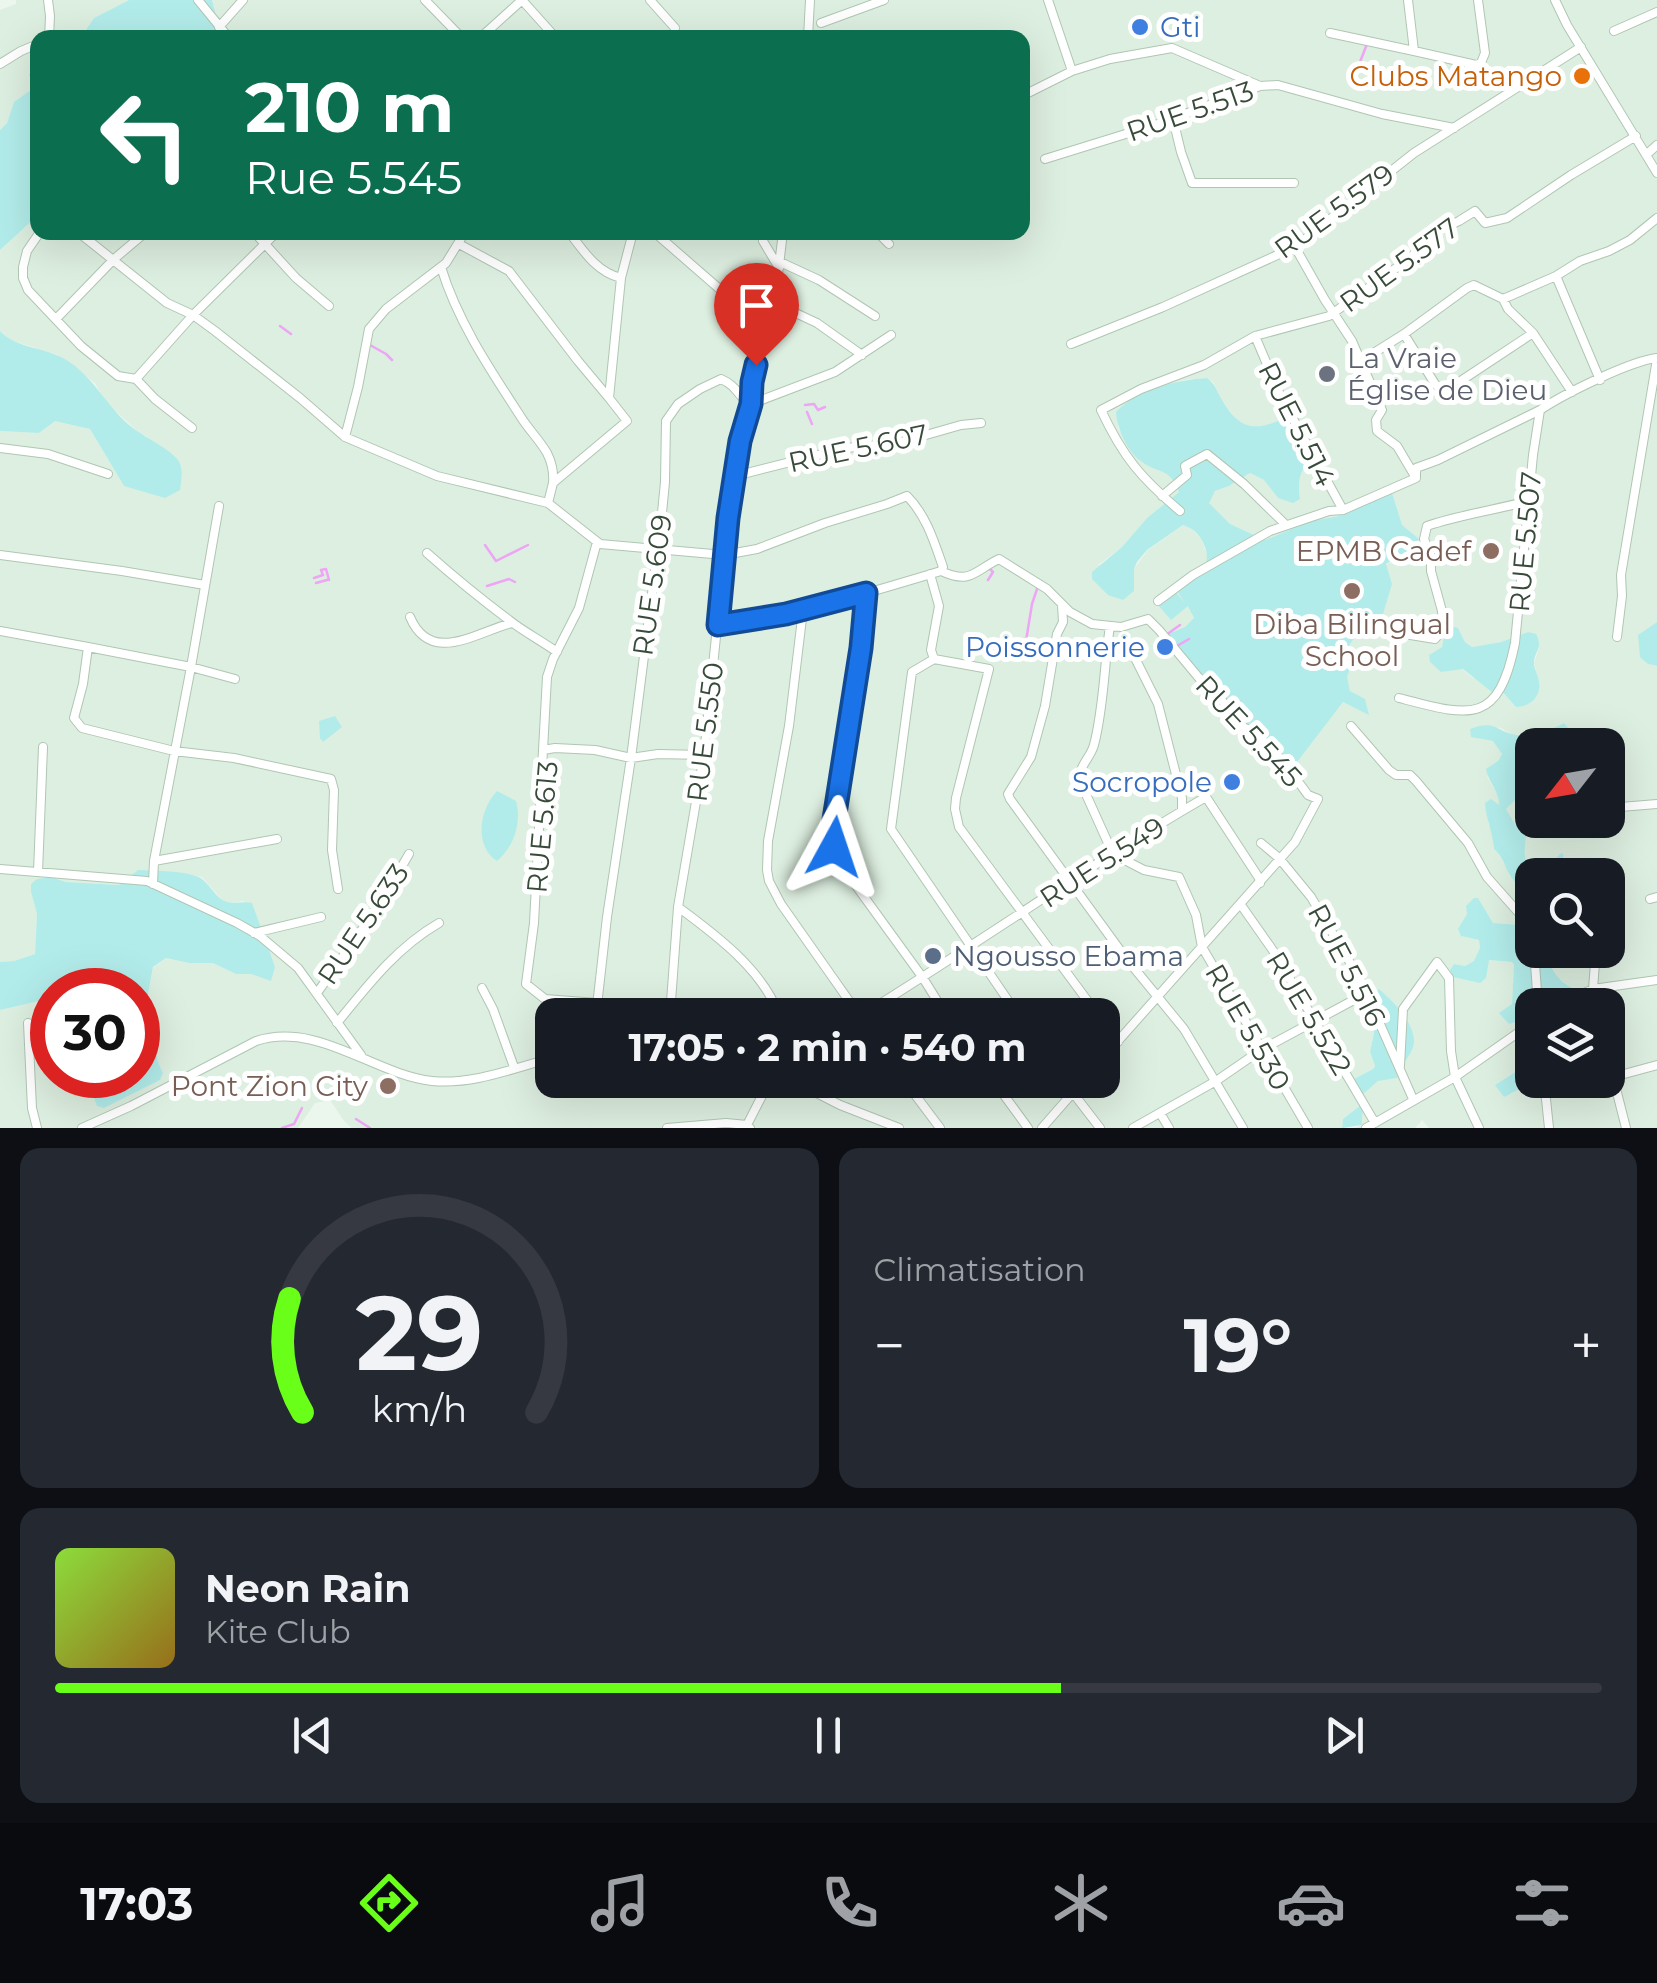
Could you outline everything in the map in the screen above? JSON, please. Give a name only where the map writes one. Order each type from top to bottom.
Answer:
[{"type":"street","points":[[48,0],[49,30]]},
{"type":"street","points":[[198,0],[219,28],[243,0]]},
{"type":"street","points":[[425,0],[454,30]]},
{"type":"street","points":[[489,30],[522,0],[549,30]]},
{"type":"street","points":[[650,0],[675,28]]},
{"type":"street","points":[[808,30],[810,0]]},
{"type":"street","points":[[821,23],[884,0]]},
{"type":"street","points":[[1048,0],[1072,71]]},
{"type":"street","points":[[1408,0],[1414,51]]},
{"type":"street","points":[[1330,34],[1476,65],[1485,53],[1478,0]]},
{"type":"street","points":[[1555,0],[1657,173]]},
{"type":"street","points":[[1614,31],[1657,12]]},
{"type":"street","points":[[0,64],[30,47]]},
{"type":"street","name":"RUE 5.579","points":[[1071,344],[1164,307],[1295,247],[1414,152],[1581,47]]},
{"type":"street","points":[[1030,92],[1072,71],[1110,59],[1172,48],[1260,86]]},
{"type":"street","name":"RUE 5.513","points":[[1044,159],[1173,119],[1260,86],[1278,86],[1382,114],[1454,128]]},
{"type":"street","points":[[1173,119],[1192,183],[1294,183]]},
{"type":"street","name":"RUE 5.577","points":[[1180,510],[1132,465],[1101,410],[1141,389],[1204,365],[1255,336],[1318,320],[1410,258],[1438,230],[1474,212],[1485,223],[1507,218],[1636,136]]},
{"type":"street","points":[[1646,155],[1657,144]]},
{"type":"street","points":[[1572,392],[1534,333],[1508,310],[1502,299],[1630,240],[1657,218]]},
{"type":"street","points":[[35,240],[27,251],[23,278],[28,290],[81,346],[118,376],[136,379],[192,428]]},
{"type":"street","points":[[88,240],[167,303],[193,315],[345,437],[437,476],[548,503],[598,542],[724,555],[757,549],[907,496],[918,507],[933,537],[944,567],[941,571]]},
{"type":"street","points":[[56,319],[137,240]]},
{"type":"street","points":[[261,240],[329,306]]},
{"type":"street","points":[[136,379],[268,240]]},
{"type":"street","points":[[345,437],[369,329],[386,310],[441,267],[461,240]]},
{"type":"street","points":[[576,240],[607,274],[621,278]]},
{"type":"street","points":[[610,398],[621,278],[631,240]]},
{"type":"street","points":[[663,240],[762,326]]},
{"type":"street","points":[[763,240],[779,265],[820,280],[875,316]]},
{"type":"street","name":"RUE 5.550","points":[[671,998],[678,908],[704,755],[740,441],[751,404],[762,326],[772,302],[781,240]]},
{"type":"street","points":[[885,240],[889,244]]},
{"type":"street","points":[[459,244],[509,271],[626,421],[553,483]]},
{"type":"street","points":[[1295,247],[1361,361],[1382,410],[1376,420],[1377,431],[1397,446],[1416,478]]},
{"type":"street","points":[[441,267],[470,333],[519,415],[546,451],[554,471],[548,503]]},
{"type":"street","points":[[1556,276],[1600,380]]},
{"type":"street","name":"RUE 5.577","points":[[1361,361],[1467,288],[1474,285],[1502,299]]},
{"type":"street","points":[[772,302],[817,323],[862,355]]},
{"type":"street","points":[[1404,334],[1436,384],[1447,390],[1534,333]]},
{"type":"street","points":[[751,404],[835,372],[891,335]]},
{"type":"street","name":"RUE 5.514","points":[[1255,336],[1281,397],[1343,510]]},
{"type":"street","points":[[1416,478],[1416,468],[1572,392],[1648,359],[1657,359],[1621,576],[1616,637]]},
{"type":"street","name":"RUE 5.609","points":[[599,998],[665,482],[666,422],[678,404],[721,380],[734,385],[751,404]]},
{"type":"street","name":"RUE 5.507","points":[[1399,698],[1446,710],[1484,708],[1494,700],[1510,668],[1540,410]]},
{"type":"street","name":"RUE 5.607","points":[[735,476],[981,422]]},
{"type":"street","points":[[0,448],[48,454],[108,474]]},
{"type":"street","points":[[1162,496],[1187,475],[1185,466],[1207,454],[1286,524]]},
{"type":"street","points":[[1158,601],[1230,553],[1286,524],[1343,510],[1416,478]]},
{"type":"street","points":[[1380,630],[1435,638],[1444,629],[1424,539],[1426,526],[1528,502]]},
{"type":"street","points":[[153,884],[154,860],[219,506]]},
{"type":"street","points":[[543,750],[547,677],[579,608],[598,542]]},
{"type":"street","points":[[427,554],[512,623],[557,652]]},
{"type":"street","points":[[0,555],[206,585]]},
{"type":"street","name":"RUE 5.545","points":[[718,625],[803,610],[941,571],[954,579],[975,575],[999,559],[1092,624],[1122,627],[1148,620],[1160,630],[1199,678],[1217,692],[1238,726],[1262,738],[1308,795],[1318,799],[1295,842],[1120,1040]]},
{"type":"street","points":[[930,574],[939,606],[930,650],[934,658]]},
{"type":"street","points":[[866,593],[833,826],[834,847],[841,864],[935,998]]},
{"type":"street","points":[[1062,605],[1045,706],[1031,757],[1008,794],[1195,1046],[1243,1128]]},
{"type":"street","points":[[803,610],[767,870],[781,904],[849,998]]},
{"type":"street","points":[[410,617],[421,636],[441,644],[512,623]]},
{"type":"street","points":[[1110,626],[1094,746],[1078,775],[1113,854]]},
{"type":"street","points":[[0,631],[192,667],[235,680]]},
{"type":"street","points":[[88,647],[74,718],[82,728],[174,750],[332,779],[333,863],[338,888]]},
{"type":"street","points":[[1007,998],[891,830],[912,672],[934,658],[989,669],[955,809],[959,827],[1085,998]]},
{"type":"street","name":"RUE 5.545","points":[[1136,660],[1158,704],[1182,811]]},
{"type":"street","points":[[1351,726],[1396,775],[1410,775],[1416,781],[1468,843],[1487,877],[1515,909]]},
{"type":"street","points":[[38,872],[43,747]]},
{"type":"street","name":"RUE 5.613","points":[[545,998],[526,984],[534,923],[543,750],[596,750],[631,758],[704,755]]},
{"type":"street","name":"RUE 5.549","points":[[889,998],[1206,797],[1260,883]]},
{"type":"street","points":[[1625,807],[1657,804]]},
{"type":"street","points":[[154,860],[277,838]]},
{"type":"street","name":"RUE 5.516","points":[[1261,843],[1280,858],[1311,897],[1361,981],[1413,1099]]},
{"type":"street","name":"RUE 5.633","points":[[317,993],[380,904],[409,854]]},
{"type":"street","name":"RUE 5.530","points":[[1113,854],[1144,870],[1179,877],[1196,914],[1202,948],[1308,1128]]},
{"type":"street","points":[[0,869],[140,880],[254,933],[298,968],[362,1056]]},
{"type":"street","name":"RUE 5.522","points":[[1241,905],[1315,1020],[1370,1125]]},
{"type":"street","points":[[678,908],[750,970],[770,998]]},
{"type":"street","points":[[254,933],[321,917]]},
{"type":"street","points":[[337,1023],[398,952],[438,923]]},
{"type":"street","points":[[1400,1068],[1403,1009],[1436,962],[1449,978],[1451,1052],[1456,1077],[1478,1128]]},
{"type":"street","points":[[1600,988],[1657,980]]},
{"type":"street","points":[[482,988],[514,1068]]},
{"type":"street","points":[[1133,1128],[1362,995]]},
{"type":"street","points":[[28,1023],[32,1108],[37,1128]]},
{"type":"street","points":[[1370,1125],[1456,1077],[1515,1034]]},
{"type":"street","points":[[82,1128],[272,1036],[303,1038],[413,1076],[443,1082],[482,1077],[535,1062]]},
{"type":"street","points":[[1625,1074],[1657,1065]]},
{"type":"street","points":[[667,1128],[726,1123],[748,1127],[762,1098]]},
{"type":"street","points":[[826,1098],[900,1128]]},
{"type":"street","points":[[918,1098],[940,1128]]},
{"type":"street","points":[[1006,1098],[1028,1128]]},
{"type":"street","points":[[1042,1128],[1069,1098]]},
{"type":"street","points":[[1078,1098],[1100,1128]]},
{"type":"street","points":[[1546,1098],[1549,1128]]},
{"type":"street","points":[[1618,1098],[1626,1128]]},
{"type":"street","points":[[1160,1113],[1168,1128]]},
{"type":"shaded area","points":[[16,0],[129,0],[94,18],[85,30],[30,30],[30,90],[14,102],[7,123],[0,130],[0,10],[16,4]]},
{"type":"shaded area","points":[[129,0],[212,0],[219,27],[86,30],[94,18]]},
{"type":"shaded area","points":[[212,0],[1657,0],[1657,622],[1639,635],[1648,664],[1657,666],[1657,1128],[1429,1128],[1422,1120],[1415,1128],[1354,1128],[1362,1125],[1361,1095],[1403,1066],[1413,1036],[1368,1015],[1374,1033],[1370,1052],[1375,1066],[1354,1079],[1361,1105],[1343,1119],[1342,1128],[352,1128],[330,1100],[315,1103],[298,1128],[0,1128],[0,1010],[30,1003],[30,1098],[96,1098],[104,1108],[115,1098],[160,1098],[160,968],[153,968],[166,958],[214,963],[236,974],[270,980],[275,967],[244,901],[222,900],[202,877],[187,874],[119,885],[66,882],[51,877],[31,892],[37,914],[35,954],[0,962],[0,431],[39,433],[55,420],[90,429],[124,486],[148,437],[104,400],[95,383],[58,355],[7,339],[0,331],[0,250],[30,222],[30,240],[1030,240],[1030,30],[218,30]],"holes":[[[1206,378],[1213,382],[1240,424],[1269,426],[1288,416],[1311,459],[1298,477],[1300,499],[1278,498],[1264,480],[1250,473],[1215,491],[1208,503],[1230,524],[1265,540],[1311,521],[1339,516],[1407,551],[1386,565],[1374,626],[1359,632],[1341,656],[1350,691],[1368,714],[1343,702],[1283,759],[1258,730],[1238,720],[1169,634],[1194,619],[1190,608],[1192,581],[1207,565],[1208,557],[1201,538],[1183,525],[1147,551],[1134,569],[1098,565],[1179,492],[1174,478],[1140,461],[1122,435],[1118,428],[1121,407],[1155,389],[1184,380]],[[1458,628],[1472,647],[1528,632],[1539,648],[1534,663],[1540,684],[1473,678],[1429,655],[1442,647]]]},
{"type":"shaded area","points":[[30,90],[30,222],[0,250],[0,130],[7,123],[14,102]]},
{"type":"shaded area","points":[[0,331],[13,341],[55,354],[75,366],[119,416],[178,460],[182,471],[180,490],[165,498],[124,486],[90,429],[55,421],[39,433],[0,431]]},
{"type":"shaded area","points":[[1207,378],[1242,423],[1267,425],[1289,416],[1311,459],[1300,478],[1300,499],[1293,503],[1278,498],[1264,480],[1250,473],[1215,491],[1209,503],[1230,524],[1265,540],[1311,521],[1339,516],[1392,493],[1402,525],[1419,539],[1386,564],[1392,584],[1383,614],[1374,626],[1359,632],[1341,656],[1350,668],[1350,691],[1365,699],[1369,715],[1343,702],[1294,766],[1258,730],[1238,720],[1168,634],[1194,618],[1188,606],[1171,620],[1157,604],[1174,590],[1184,602],[1176,589],[1204,568],[1207,555],[1197,533],[1183,525],[1147,550],[1134,569],[1134,591],[1123,600],[1108,595],[1092,579],[1092,572],[1179,492],[1168,475],[1132,453],[1116,412],[1135,397],[1158,387]]},
{"type":"shaded area","points":[[1657,622],[1657,666],[1640,657],[1638,635]]},
{"type":"shaded area","points":[[1451,626],[1458,628],[1472,647],[1528,632],[1536,634],[1539,644],[1534,665],[1539,691],[1534,700],[1516,707],[1501,690],[1493,693],[1463,669],[1441,672],[1430,662],[1429,655],[1442,647],[1445,632]]},
{"type":"shaded area","points":[[335,716],[342,727],[323,742],[319,721]]},
{"type":"shaded area","points":[[1491,726],[1515,734],[1515,800],[1506,809],[1515,824],[1515,838],[1526,838],[1526,858],[1515,858],[1515,882],[1494,849],[1485,803],[1491,799],[1499,805],[1486,769],[1502,754],[1493,741],[1471,737],[1470,729]]},
{"type":"shaded area","points":[[497,791],[516,801],[518,817],[512,841],[497,861],[485,846],[482,828],[486,808]]},
{"type":"shaded area","points":[[1515,800],[1515,824],[1505,809]]},
{"type":"shaded area","points":[[138,870],[174,872],[196,876],[222,900],[252,903],[275,967],[271,981],[236,974],[213,963],[166,958],[153,968],[30,968],[30,1003],[0,1010],[0,962],[35,954],[37,914],[31,884],[51,877],[66,882],[119,885]]},
{"type":"shaded area","points":[[1478,898],[1493,923],[1515,925],[1515,968],[1552,968],[1574,988],[1515,988],[1515,1022],[1509,1024],[1499,1013],[1512,1004],[1512,962],[1489,960],[1486,978],[1480,983],[1453,977],[1450,970],[1454,964],[1465,966],[1474,961],[1480,948],[1479,940],[1461,936],[1458,929],[1467,914],[1466,906]]},
{"type":"shaded area","points":[[1379,989],[1407,1020],[1413,1046],[1403,1065],[1402,1077],[1378,1081],[1362,1095],[1362,1125],[1342,1128],[1343,1119],[1361,1105],[1354,1079],[1375,1066],[1370,1052],[1374,1033],[1368,1015],[1359,1013],[1356,1006]]},
{"type":"shaded area","points":[[1515,1072],[1515,1092],[1504,1097],[1495,1085]]},
{"type":"shaded area","points":[[94,1098],[124,1098],[104,1108],[97,1106]]},
{"type":"waterway","points":[[1360,62],[1367,44]]},
{"type":"waterway","points":[[280,326],[291,334]]},
{"type":"waterway","points":[[370,345],[392,360]]},
{"type":"waterway","points":[[805,405],[814,404],[818,410],[825,407]]},
{"type":"waterway","points":[[807,412],[812,424]]},
{"type":"waterway","points":[[485,545],[496,561],[528,545]]},
{"type":"waterway","points":[[314,578],[326,569],[329,580]]},
{"type":"waterway","points":[[988,580],[993,572],[990,569]]},
{"type":"waterway","points":[[487,586],[509,579],[515,582]]},
{"type":"waterway","points":[[316,583],[327,580]]},
{"type":"waterway","points":[[1026,641],[1037,589]]},
{"type":"waterway","points":[[1166,635],[1180,625]]},
{"type":"waterway","points":[[1177,646],[1189,639]]},
{"type":"waterway","points":[[282,1128],[294,1124],[302,1108]]},
{"type":"waterway","points":[[356,1119],[370,1128]]},
{"type":"place","name":"Gti","points":[[1140,27]]},
{"type":"place","name":"Clubs Matango","points":[[1582,76]]},
{"type":"place","name":"La Vraie Église de Dieu","points":[[1327,374]]},
{"type":"place","name":"EPMB Cadef","points":[[1491,551]]},
{"type":"place","name":"Diba Bilingual School","points":[[1352,591]]},
{"type":"place","name":"Poissonnerie","points":[[1165,647]]},
{"type":"place","name":"Socropole","points":[[1232,782]]},
{"type":"place","name":"Ngousso Ebama","points":[[933,956]]},
{"type":"place","name":"Pont Zion City","points":[[388,1086]]},
{"type":"route","points":[[756,365],[728,518],[718,625],[786,614],[866,593],[833,826],[834,847]]}]
